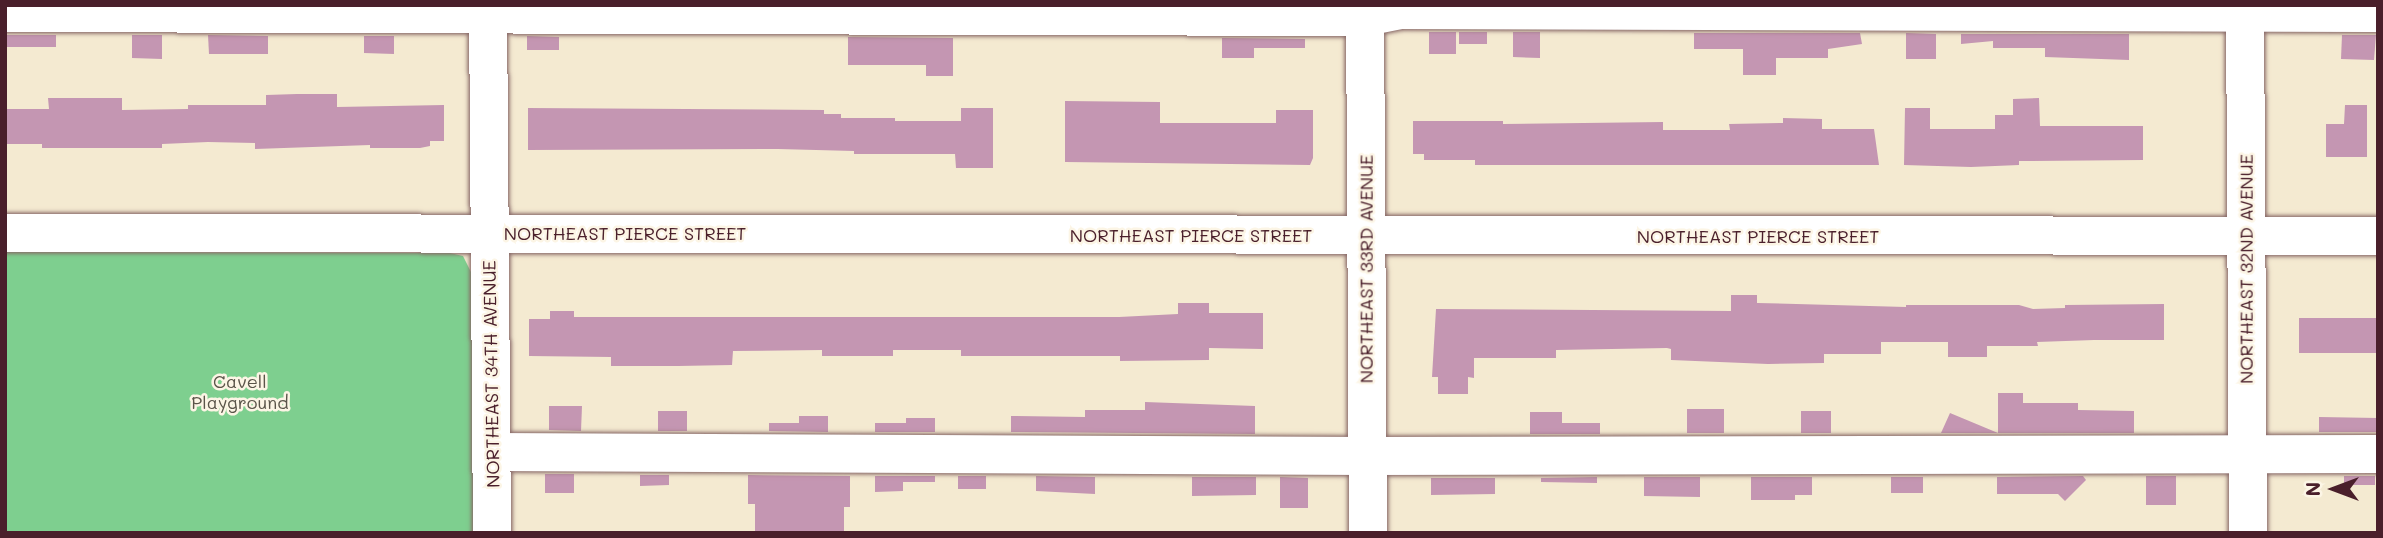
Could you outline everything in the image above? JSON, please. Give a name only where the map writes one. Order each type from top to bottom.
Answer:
[{"type":"street","points":[[5,13],[488,10],[2245,9],[2378,12]]},
{"type":"street","name":"NORTHEAST 32ND AVENUE","points":[[2245,9],[2248,533]]},
{"type":"street","name":"NORTHEAST 34TH AVENUE","points":[[488,10],[492,533]]},
{"type":"street","name":"NORTHEAST 33RD AVENUE","points":[[1365,11],[1368,533]]},
{"type":"street","name":"NORTHEAST PIERCE STREET","points":[[5,233],[2378,236]]},
{"type":"street","points":[[491,452],[1367,456],[2378,454]]},
{"type":"green space","name":"Cavell Playground","points":[[5,252],[450,253],[463,256],[471,272],[476,533],[5,533]]},
{"type":"building","points":[[1429,32],[1456,32],[1456,54],[1429,54]]},
{"type":"building","points":[[1459,32],[1487,32],[1487,44],[1459,44]]},
{"type":"building","points":[[1513,32],[1540,32],[1540,58],[1513,57]]},
{"type":"building","points":[[1694,33],[1860,33],[1862,44],[1828,49],[1828,58],[1776,58],[1776,75],[1743,75],[1743,49],[1694,49]]},
{"type":"building","points":[[1906,33],[1936,34],[1936,59],[1906,59]]},
{"type":"building","points":[[1961,34],[2129,34],[2129,60],[2045,57],[2045,48],[1993,48],[1993,41],[1961,44]]},
{"type":"building","points":[[5,35],[56,35],[56,47],[5,47]]},
{"type":"building","points":[[132,35],[162,35],[162,59],[132,58]]},
{"type":"building","points":[[208,35],[268,36],[268,54],[209,54]]},
{"type":"building","points":[[2342,35],[2376,35],[2374,60],[2341,59]]},
{"type":"building","points":[[364,36],[394,36],[394,54],[364,53]]},
{"type":"building","points":[[527,36],[559,37],[559,50],[527,50]]},
{"type":"building","points":[[848,37],[953,38],[953,76],[926,76],[926,65],[848,65]]},
{"type":"building","points":[[1222,38],[1305,39],[1305,48],[1254,48],[1254,58],[1222,58]]},
{"type":"building","points":[[337,94],[337,107],[444,105],[444,141],[430,141],[430,146],[420,148],[370,148],[370,145],[255,149],[255,143],[208,142],[162,144],[162,148],[42,148],[42,144],[5,144],[5,109],[49,109],[48,98],[122,98],[122,110],[188,109],[188,105],[266,105],[266,95]]},
{"type":"building","points":[[2039,98],[2040,126],[2143,126],[2143,160],[2019,161],[2019,165],[1971,167],[1904,165],[1905,108],[1930,108],[1930,129],[1995,129],[1995,115],[2013,115],[2013,99]]},
{"type":"building","points":[[1065,101],[1160,102],[1160,123],[1276,123],[1276,110],[1313,110],[1313,158],[1310,165],[1065,162]]},
{"type":"building","points":[[2345,105],[2367,105],[2367,157],[2326,157],[2326,124],[2344,124]]},
{"type":"building","points":[[528,108],[824,110],[824,114],[841,114],[841,118],[961,121],[961,108],[993,108],[993,168],[956,168],[955,154],[854,154],[854,151],[778,149],[528,150]]},
{"type":"building","points":[[1783,118],[1822,119],[1822,129],[1874,129],[1879,165],[1475,165],[1475,160],[1424,160],[1424,154],[1413,154],[1413,121],[1503,121],[1503,124],[1663,122],[1663,130],[1730,130],[1729,124],[1783,123]]},
{"type":"building","points":[[1731,295],[1757,295],[1757,303],[1906,307],[2019,305],[2033,309],[2065,308],[2065,305],[2164,304],[2164,340],[2094,340],[2037,342],[2038,346],[1987,346],[1987,357],[1948,357],[1948,342],[1881,342],[1881,354],[1824,354],[1824,363],[1768,364],[1671,360],[1671,349],[1667,348],[1556,350],[1556,358],[1474,358],[1474,378],[1468,377],[1468,394],[1438,394],[1438,377],[1432,377],[1436,309],[1731,311]]},
{"type":"building","points":[[1178,303],[1209,303],[1209,313],[1263,313],[1263,349],[1209,348],[1209,360],[1120,361],[1120,356],[961,356],[961,350],[893,350],[893,356],[822,356],[822,350],[733,351],[732,365],[678,366],[611,366],[611,357],[529,356],[529,319],[550,319],[550,311],[574,311],[574,317],[1119,317],[1178,314]]},
{"type":"building","points":[[2299,318],[2378,318],[2378,353],[2299,353]]},
{"type":"building","points":[[1998,393],[2023,393],[2023,403],[2078,403],[2078,410],[2134,411],[2134,433],[1998,433]]},
{"type":"building","points":[[1145,402],[1255,406],[1255,434],[1011,432],[1011,416],[1085,417],[1085,410],[1145,410]]},
{"type":"building","points":[[549,406],[582,406],[581,431],[549,430]]},
{"type":"building","points":[[1687,409],[1724,409],[1724,433],[1687,433]]},
{"type":"building","points":[[658,411],[687,411],[687,431],[658,431]]},
{"type":"building","points":[[1801,411],[1831,411],[1831,433],[1801,433]]},
{"type":"building","points":[[1530,412],[1562,412],[1562,423],[1600,423],[1600,434],[1530,434]]},
{"type":"building","points":[[1950,413],[1998,433],[1941,433]]},
{"type":"building","points":[[799,416],[828,416],[828,432],[769,431],[769,423],[799,423]]},
{"type":"building","points":[[2319,417],[2378,418],[2378,432],[2319,432]]},
{"type":"building","points":[[906,418],[935,418],[935,432],[875,432],[875,423],[906,423]]},
{"type":"building","points":[[545,474],[574,474],[574,493],[545,493]]},
{"type":"building","points":[[640,475],[669,475],[669,485],[640,486]]},
{"type":"building","points":[[748,475],[850,476],[850,507],[844,507],[844,533],[755,533],[755,504],[748,504]]},
{"type":"building","points":[[875,476],[935,476],[935,482],[903,482],[903,491],[875,492]]},
{"type":"building","points":[[958,476],[986,476],[986,489],[958,489]]},
{"type":"building","points":[[1036,476],[1095,477],[1095,494],[1036,491]]},
{"type":"building","points":[[2083,476],[2086,480],[2065,501],[2058,494],[1997,494],[1997,477]]},
{"type":"building","points":[[2146,476],[2176,476],[2176,505],[2146,505]]},
{"type":"building","points":[[2344,476],[2375,476],[2375,485],[2344,485]]},
{"type":"building","points":[[1192,477],[1256,477],[1256,495],[1192,496]]},
{"type":"building","points":[[1280,477],[1308,478],[1308,508],[1280,508]]},
{"type":"building","points":[[1597,477],[1597,483],[1541,482],[1541,478]]},
{"type":"building","points":[[1644,477],[1700,477],[1700,497],[1644,496]]},
{"type":"building","points":[[1751,477],[1812,477],[1812,495],[1795,495],[1795,500],[1751,500]]},
{"type":"building","points":[[1891,477],[1923,477],[1923,493],[1891,493]]},
{"type":"building","points":[[1431,478],[1495,478],[1495,494],[1431,495]]}]
